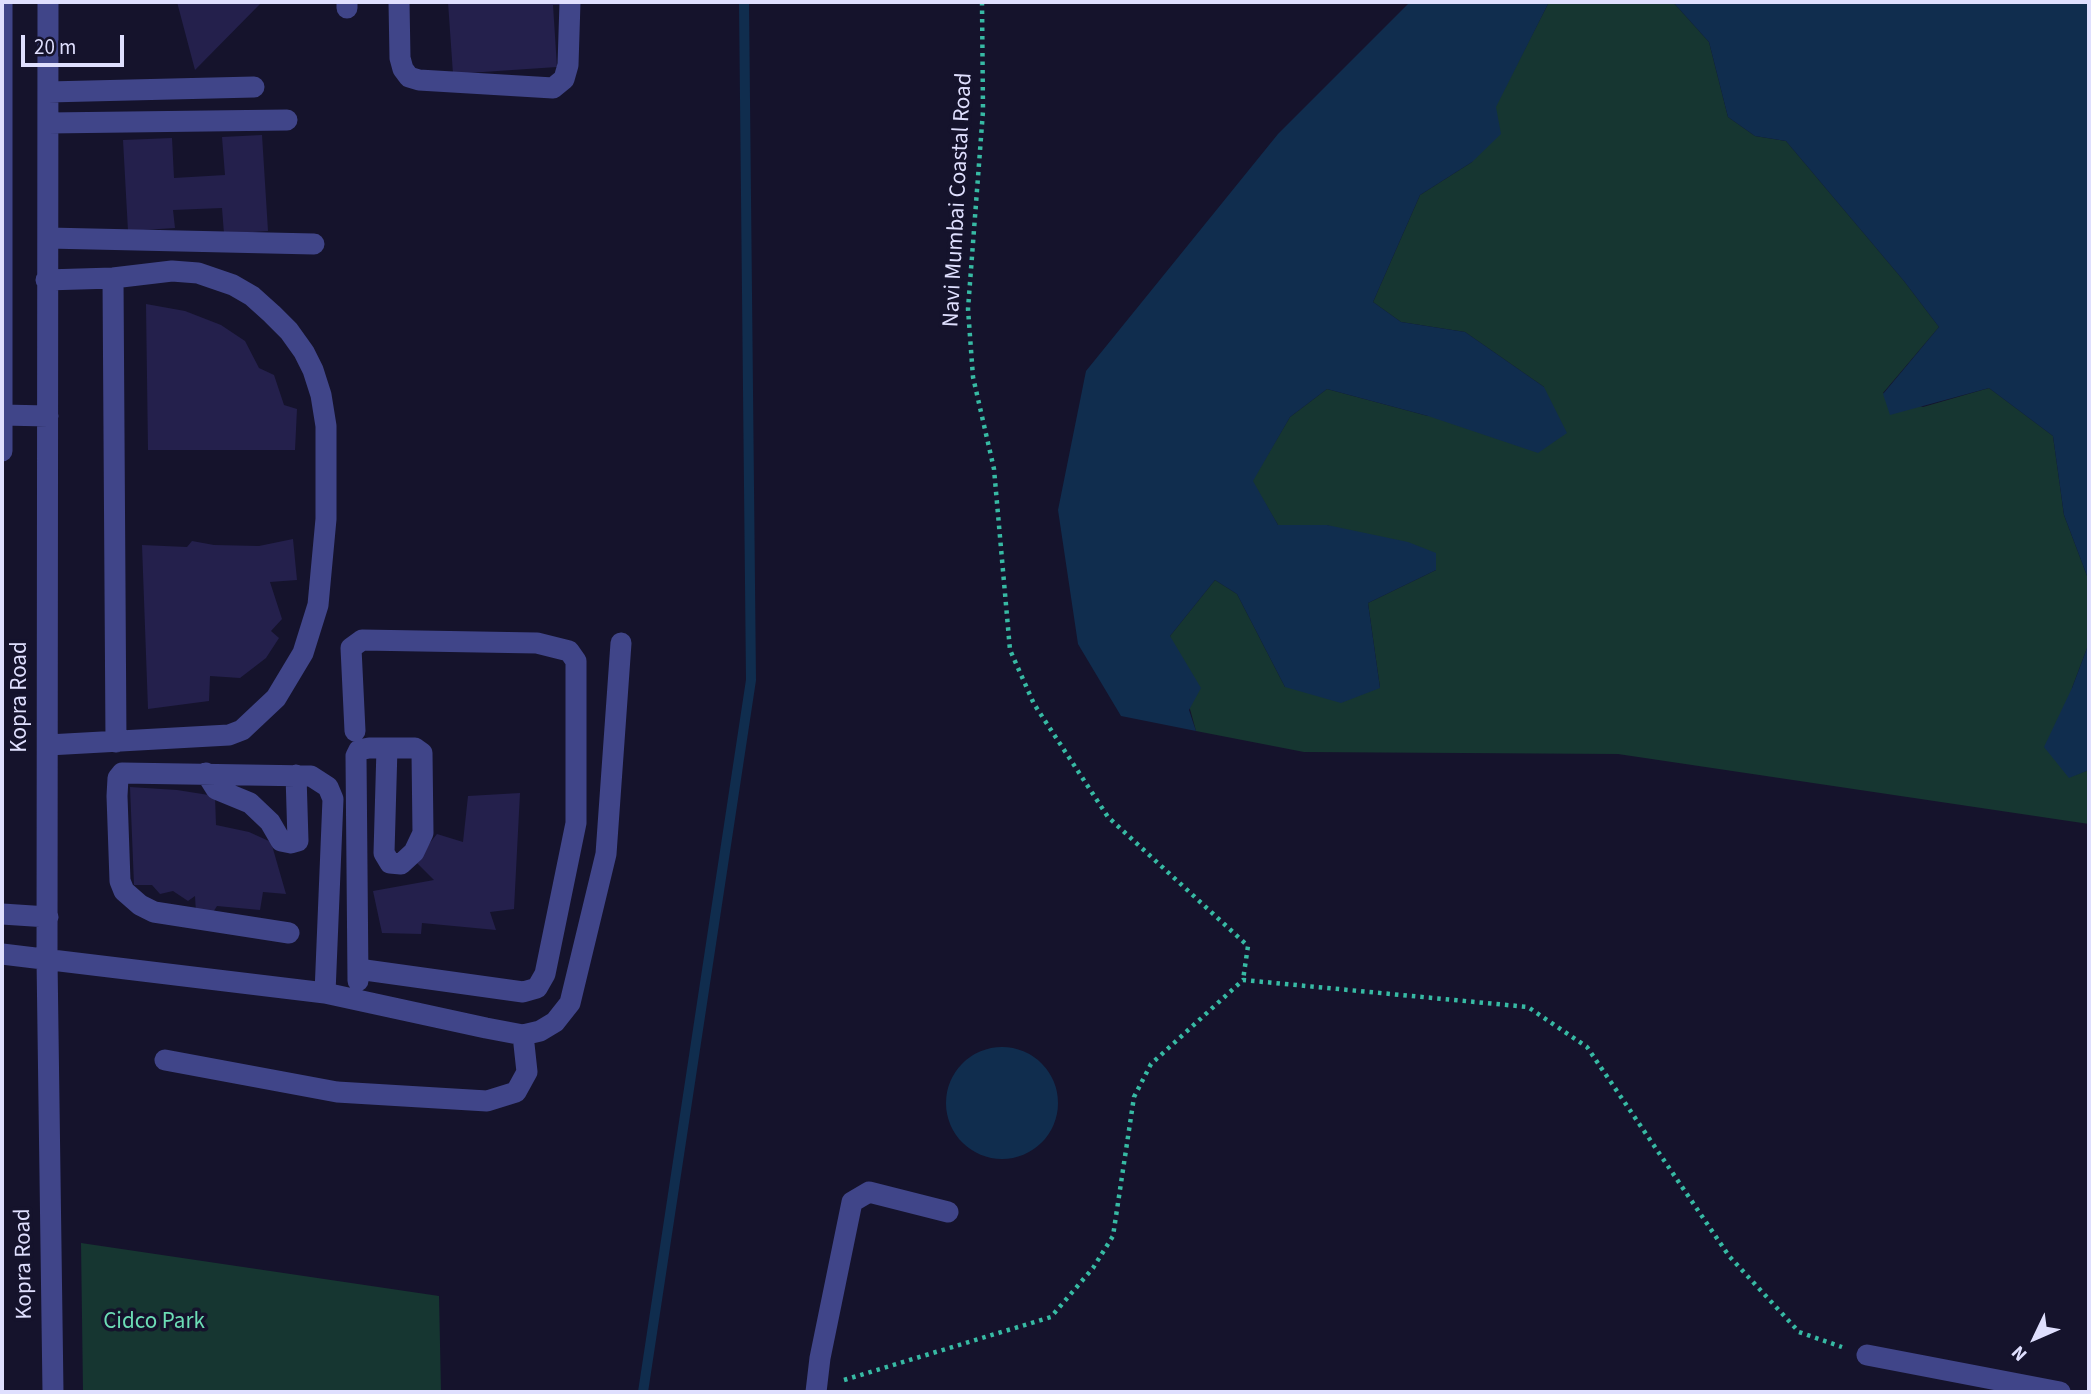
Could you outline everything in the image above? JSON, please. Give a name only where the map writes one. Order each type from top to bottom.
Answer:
[{"type":"street","points":[[2,2],[2,451]]},
{"type":"street","name":"Kopra Road","points":[[48,2],[47,959],[53,1392]]},
{"type":"street","points":[[399,2],[400,58],[409,77],[419,80],[553,88],[564,79],[568,65],[570,2]]},
{"type":"street","points":[[48,92],[254,87]]},
{"type":"street","points":[[48,123],[287,120]]},
{"type":"street","points":[[48,238],[314,244]]},
{"type":"street","points":[[46,280],[113,278],[172,271],[198,273],[233,285],[252,296],[289,331],[304,352],[321,395],[326,426],[326,519],[317,605],[303,653],[276,698],[242,730],[229,735],[48,745]]},
{"type":"street","points":[[113,278],[116,742]]},
{"type":"street","points":[[2,415],[48,416]]},
{"type":"street","points":[[355,731],[351,648],[362,640],[537,643],[569,650],[576,661],[576,823],[545,974],[537,988],[523,992],[358,969]]},
{"type":"street","points":[[2,954],[325,993],[523,1035],[540,1031],[555,1021],[570,1003],[607,855],[621,643]]},
{"type":"street","points":[[358,1000],[356,756],[359,750],[387,748],[415,748],[422,753],[423,833],[414,852],[401,864],[390,863],[384,853],[387,748]]},
{"type":"street","points":[[289,933],[154,912],[139,905],[124,891],[120,881],[118,778],[122,772],[312,776],[328,787],[333,799],[325,993]]},
{"type":"street","points":[[206,773],[216,789],[250,803],[270,822],[281,841],[291,843],[298,841],[296,775]]},
{"type":"street","points":[[2,914],[48,917]]},
{"type":"street","points":[[165,1060],[337,1092],[487,1101],[516,1092],[527,1072],[523,1035]]},
{"type":"street","points":[[816,1391],[820,1358],[852,1202],[869,1192],[948,1212]]},
{"type":"street","points":[[1867,1355],[2060,1392]]},
{"type":"path","name":"Navi Mumbai Coastal Road","points":[[982,2],[983,111],[968,309],[973,377],[994,469],[1010,650],[1034,704],[1108,817],[1248,946],[1243,979]]},
{"type":"path","points":[[816,1391],[877,1369],[1051,1317],[1093,1268],[1113,1236],[1134,1097],[1151,1064],[1243,979],[1528,1007],[1587,1047],[1728,1256],[1799,1332],[1867,1355]]},
{"type":"green space","points":[[1549,2],[1673,2],[1709,42],[1728,117],[1755,136],[1786,141],[1904,281],[1939,327],[1883,393],[1923,407],[1989,388],[2053,436],[2064,515],[2089,581],[2089,643],[2072,688],[2069,777],[2089,770],[2089,824],[1618,754],[1304,752],[1196,731],[1170,636],[1215,580],[1237,594],[1285,687],[1380,688],[1368,603],[1436,570],[1327,525],[1278,525],[1252,481],[1290,417],[1327,389],[1428,416],[1544,387],[1465,332],[1401,322],[1373,302],[1420,195],[1472,162],[1495,107]]},
{"type":"green space","name":"Cidco Park","points":[[81,1243],[439,1296],[441,1392],[83,1392]]},
{"type":"water","points":[[1410,2],[1549,2],[1496,107],[1501,134],[1472,162],[1420,195],[1373,302],[1401,322],[1465,332],[1544,387],[1567,433],[1538,453],[1428,416],[1327,389],[1290,417],[1253,481],[1278,525],[1327,525],[1408,542],[1436,553],[1436,570],[1368,603],[1380,688],[1341,703],[1285,687],[1237,594],[1215,580],[1170,636],[1201,688],[1189,710],[1196,731],[1121,716],[1078,644],[1058,510],[1086,371],[1278,134]]},
{"type":"water","points":[[1673,2],[2089,2],[2089,581],[2064,515],[2053,436],[1989,388],[1890,415],[1883,394],[1939,327],[1904,281],[1786,141],[1755,136],[1728,117],[1709,42]]},
{"type":"water","points":[[2089,643],[2089,770],[2069,778],[2044,747],[2072,688]]},
{"type":"water","points":[[1002,1047],[1023,1051],[1042,1063],[1054,1082],[1058,1103],[1054,1124],[1042,1143],[1023,1155],[1002,1159],[981,1155],[962,1143],[950,1124],[946,1103],[950,1082],[962,1063],[981,1051]]},
{"type":"building","points":[[177,2],[262,2],[195,70]]},
{"type":"building","points":[[448,2],[562,2],[562,5],[553,5],[557,67],[453,74]]},
{"type":"building","points":[[262,135],[268,231],[224,234],[222,208],[173,210],[175,228],[128,231],[123,140],[172,138],[174,178],[225,175],[222,137]]},
{"type":"building","points":[[146,304],[185,311],[221,325],[245,341],[259,368],[274,375],[284,405],[297,409],[295,450],[148,450]]},
{"type":"building","points":[[293,539],[297,580],[270,582],[282,619],[271,631],[279,638],[266,658],[240,678],[210,676],[209,701],[148,709],[142,545],[187,547],[192,541],[214,545],[259,546]]},
{"type":"building","points":[[130,787],[215,796],[216,825],[249,832],[271,842],[286,894],[263,892],[260,910],[217,906],[212,914],[196,913],[195,896],[188,901],[173,891],[160,894],[152,885],[134,885]]},
{"type":"building","points":[[520,793],[514,909],[490,912],[496,930],[422,923],[421,934],[382,933],[373,891],[434,880],[415,861],[437,834],[463,842],[468,796]]},
{"type":"waterway","points":[[643,1392],[751,680],[744,2]]}]
